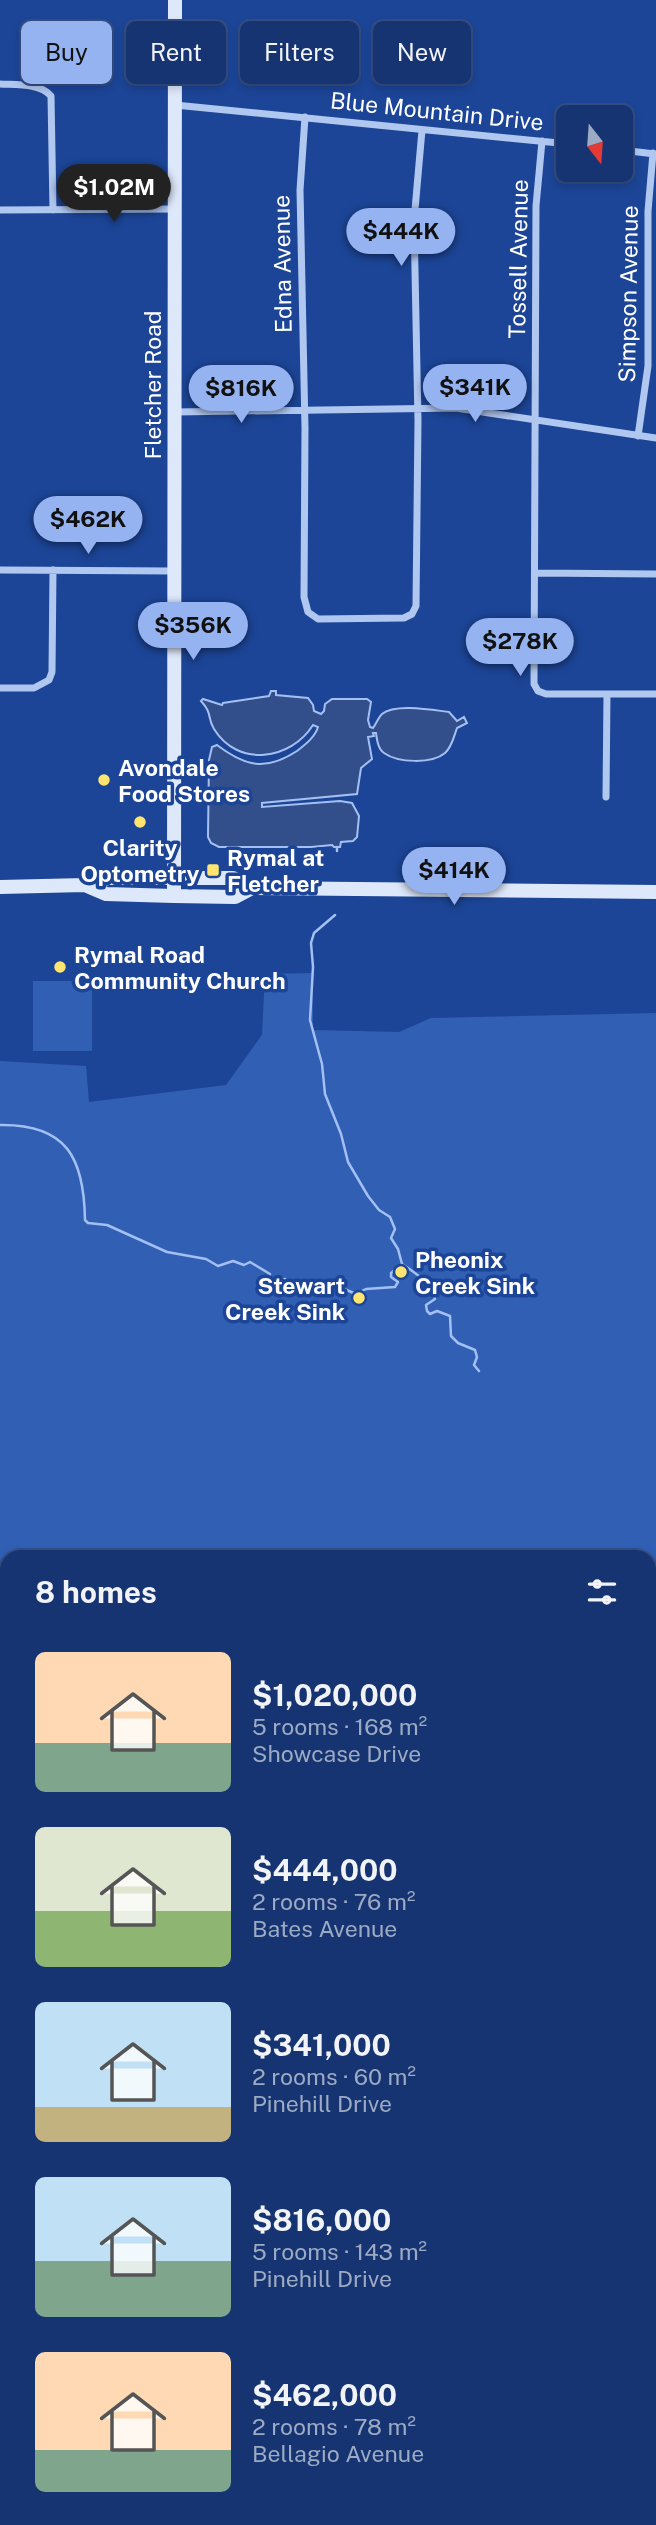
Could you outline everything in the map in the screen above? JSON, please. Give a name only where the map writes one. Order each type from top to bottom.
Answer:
[{"type":"street","name":"Fletcher Road","points":[[174,896],[175,0]]},
{"type":"street","points":[[0,84],[37,88],[51,96],[53,210]]},
{"type":"street","name":"Blue Mountain Drive","points":[[175,105],[556,143]]},
{"type":"street","name":"Edna Avenue","points":[[305,117],[300,182],[305,410],[305,607],[318,619],[398,618],[412,614],[417,601],[418,407]]},
{"type":"street","points":[[418,407],[414,221],[422,130]]},
{"type":"street","name":"Tossell Avenue","points":[[542,141],[536,206],[535,688],[544,694],[607,694]]},
{"type":"street","points":[[634,152],[654,154]]},
{"type":"street","name":"Simpson Avenue","points":[[638,436],[648,366],[648,211],[654,154]]},
{"type":"street","points":[[0,210],[174,209]]},
{"type":"street","points":[[176,412],[418,407],[478,410],[656,438]]},
{"type":"street","points":[[0,570],[175,571]]},
{"type":"street","points":[[0,688],[34,688],[49,680],[52,672],[52,570]]},
{"type":"street","points":[[535,573],[656,574]]},
{"type":"street","points":[[606,797],[607,694],[656,694]]},
{"type":"street","points":[[0,887],[85,885],[108,878],[233,878],[251,888],[656,891]]},
{"type":"street","points":[[85,885],[106,894],[174,896],[235,897],[251,888]]},
{"type":"shaded area","points":[[271,691],[276,691],[276,695],[308,698],[314,711],[321,714],[325,704],[332,699],[367,699],[371,702],[368,720],[373,728],[382,714],[405,708],[449,712],[457,721],[464,717],[467,723],[457,728],[445,753],[424,760],[398,759],[384,753],[378,744],[376,733],[373,733],[374,736],[368,737],[372,759],[361,768],[357,794],[262,803],[262,807],[340,801],[352,803],[359,816],[357,837],[353,841],[341,842],[340,847],[219,847],[211,843],[208,837],[209,760],[212,747],[217,745],[247,762],[266,764],[297,751],[307,743],[318,727],[313,725],[292,746],[278,752],[250,754],[236,750],[224,741],[214,729],[201,701],[203,699],[222,705],[269,696]]},
{"type":"shaded area","points":[[313,973],[313,1030],[399,1032],[431,1018],[656,1013],[656,1550],[0,1550],[0,1061],[86,1066],[89,1102],[226,1085],[262,1035],[265,974]]},
{"type":"shaded area","points":[[33,981],[92,981],[92,1051],[33,1051]]},
{"type":"waterway","points":[[335,915],[314,933],[311,943],[313,967],[310,1020],[322,1064],[325,1094],[341,1134],[348,1162],[368,1196],[379,1210],[390,1217],[395,1229],[391,1238],[398,1249],[402,1264],[422,1279],[434,1294],[435,1299],[426,1305],[427,1311],[430,1314],[437,1311],[450,1316],[451,1336],[458,1343],[475,1350],[477,1357],[474,1365],[479,1371]]},
{"type":"waterway","points":[[0,1125],[23,1126],[41,1131],[56,1138],[67,1149],[81,1179],[85,1220],[88,1223],[107,1225],[167,1252],[206,1259],[218,1266],[233,1261],[244,1265],[250,1262],[270,1274],[268,1281],[274,1284],[285,1279],[292,1286],[305,1288],[330,1283],[356,1294],[366,1289],[395,1287],[398,1282],[391,1277],[391,1273],[402,1264]]},
{"type":"place","name":"Avondale Food Stores","points":[[104,780]]},
{"type":"place","name":"Clarity Optometry","points":[[140,822]]},
{"type":"place","name":"Rymal at Fletcher","points":[[213,870]]},
{"type":"place","name":"Rymal Road Community Church","points":[[60,967]]},
{"type":"place","name":"Pheonix Creek Sink","points":[[401,1272]]},
{"type":"place","name":"Stewart Creek Sink","points":[[359,1298]]}]
